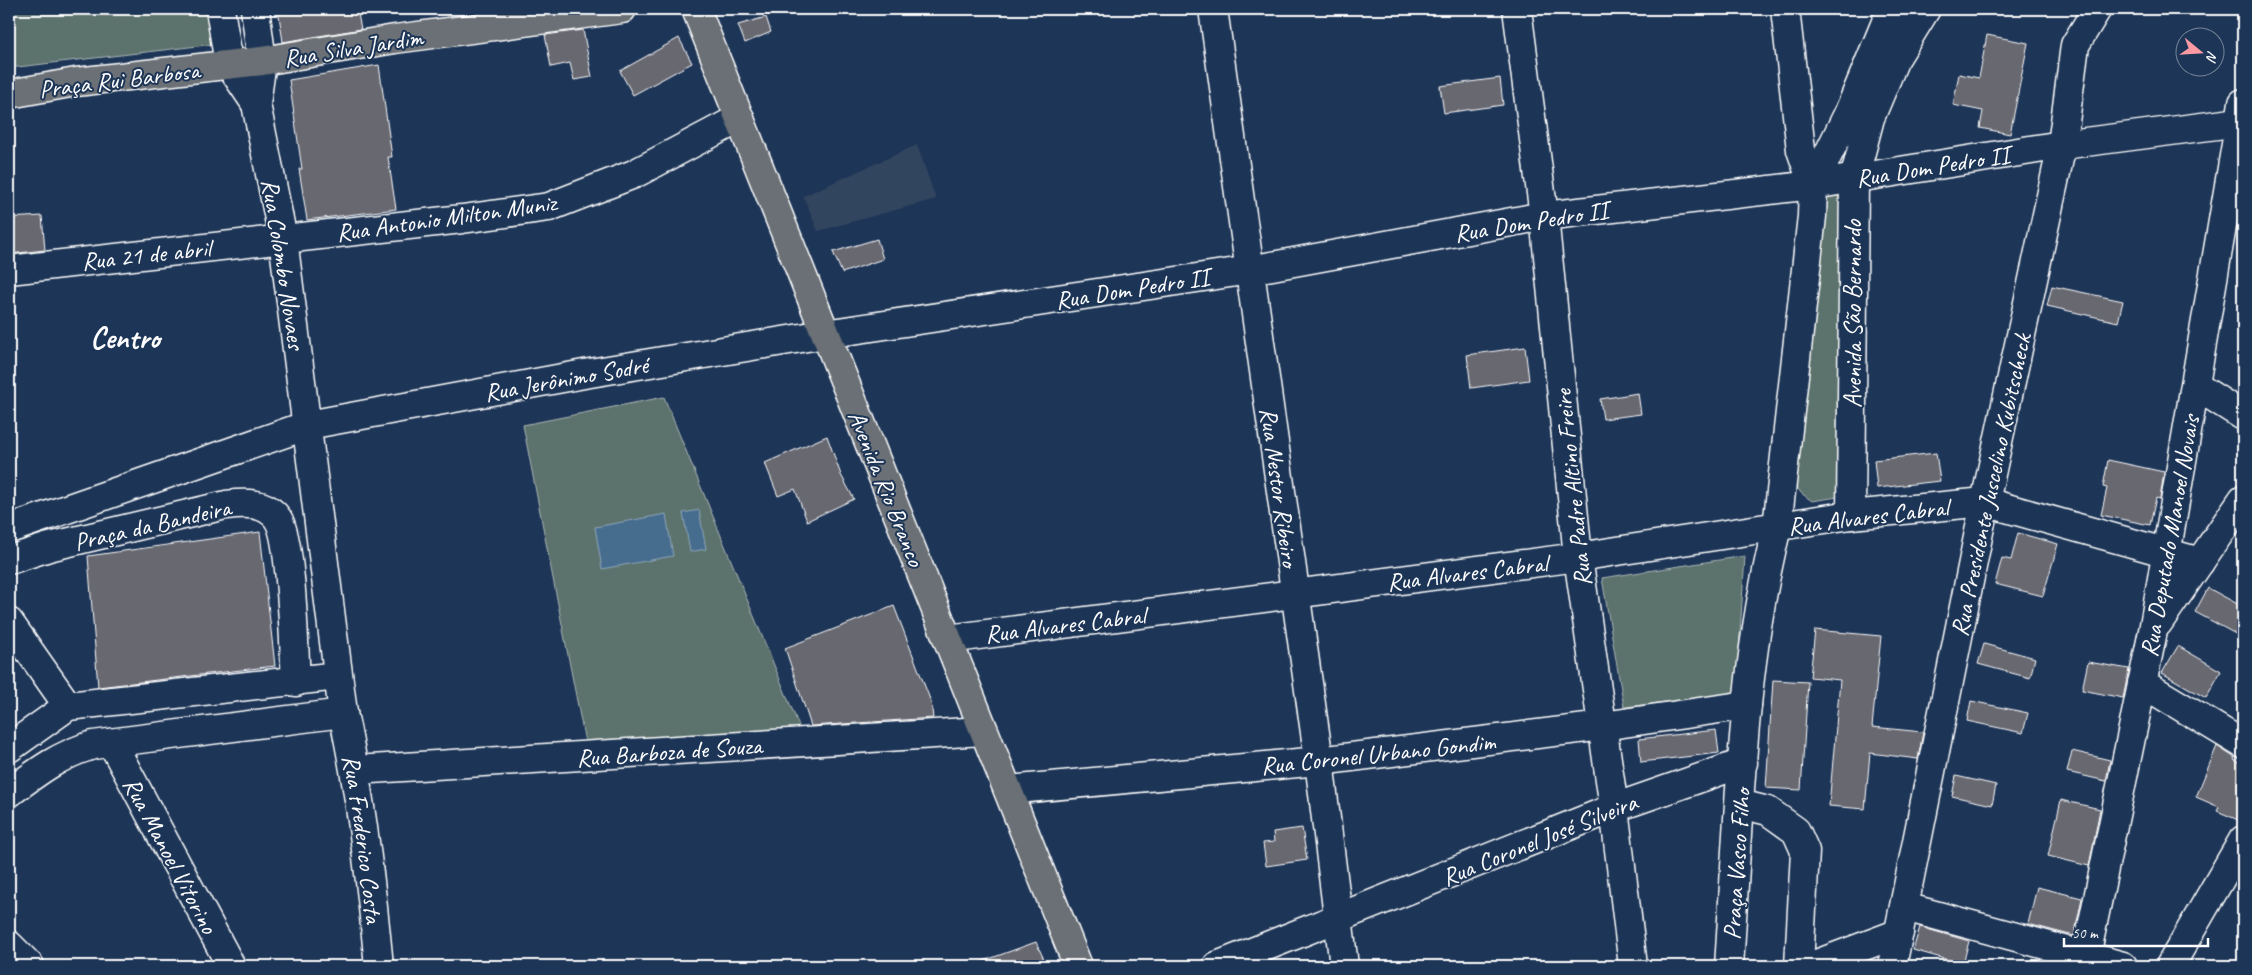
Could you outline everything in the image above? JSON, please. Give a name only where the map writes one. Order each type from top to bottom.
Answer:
[{"type":"main road","name":"Rua Silva Jardim","points":[[262,61],[395,39],[622,9]]},
{"type":"main road","name":"Avenida Rio Branco","points":[[696,9],[1078,966]]},
{"type":"main road","name":"Praça Rui Barbosa","points":[[9,94],[76,82],[262,61]]},
{"type":"street","name":"Praça Rui Barbosa","points":[[220,9],[229,64]]},
{"type":"street","points":[[255,9],[262,61],[256,104]]},
{"type":"street","name":"Rua Nestor Ribeiro","points":[[1212,9],[1318,761],[1344,966]]},
{"type":"street","name":"Rua Padre Altino Freire","points":[[1517,9],[1544,216],[1578,558],[1614,808],[1632,966]]},
{"type":"street","points":[[1785,9],[1801,150],[1813,184]]},
{"type":"street","points":[[1813,184],[1848,114],[1886,22],[1895,9]]},
{"type":"street","name":"Avenida São Bernardo","points":[[1851,515],[1854,179],[1870,118],[1891,68],[1926,9]]},
{"type":"street","name":"Rua Presidente Juscelino Kubitscheck","points":[[1892,966],[1985,502],[2062,145],[2075,44],[2096,9]]},
{"type":"street","points":[[229,64],[256,104]]},
{"type":"street","name":"Rua Colombo Novaes","points":[[256,104],[283,239],[308,425],[338,676]]},
{"type":"street","name":"Rua Dom Pedro II","points":[[825,334],[1250,270],[1544,216],[1854,179],[2242,116]]},
{"type":"street","name":"Rua Deputado Manoel Novais","points":[[2085,961],[2153,631],[2242,116]]},
{"type":"street","name":"Rua Antonio Milton Muniz","points":[[283,239],[549,207],[634,174],[740,118]]},
{"type":"street","name":"Avenida São Bernardo","points":[[1746,705],[1766,568],[1777,527],[1812,216],[1813,184]]},
{"type":"street","name":"Rua 21 de abril","points":[[9,270],[283,239]]},
{"type":"street","name":"Rua Jerônimo Sodré","points":[[308,425],[584,374],[825,334]]},
{"type":"street","points":[[2196,386],[2243,416]]},
{"type":"street","name":"Praça da Bandeira","points":[[9,529],[308,425]]},
{"type":"street","points":[[2153,631],[2243,499]]},
{"type":"street","name":"Praça da Bandeira","points":[[9,560],[49,547],[226,505],[248,502],[264,507],[278,518],[286,546],[296,682]]},
{"type":"street","points":[[1985,502],[2200,562]]},
{"type":"street","name":"Rua Alvares Cabral","points":[[948,639],[1578,558],[1851,515],[1985,502]]},
{"type":"street","points":[[9,622],[68,706]]},
{"type":"street","points":[[9,748],[68,706],[338,676]]},
{"type":"street","name":"Rua Frederico Costa","points":[[338,676],[343,713],[355,770],[371,886],[379,966]]},
{"type":"street","points":[[2142,683],[2243,744]]},
{"type":"street","name":"Rua Coronel Urbano Gondim","points":[[1008,790],[1318,761],[1602,726],[1746,705]]},
{"type":"street","name":"Praça Vasco Filho","points":[[1729,966],[1746,705]]},
{"type":"street","points":[[9,793],[50,762],[72,752],[93,746],[343,713]]},
{"type":"street","name":"Rua Barboza de Souza","points":[[355,770],[983,731]]},
{"type":"street","name":"Rua Manoel Vitorino","points":[[112,743],[231,966]]},
{"type":"street","name":"Rua Coronel José Silveira","points":[[1217,966],[1337,920],[1614,808],[1743,762]]},
{"type":"street","points":[[1740,804],[1768,811],[1796,831],[1805,851],[1799,966]]},
{"type":"street","points":[[2170,966],[2243,840]]},
{"type":"street","points":[[1905,907],[2085,961],[2123,966]]},
{"type":"street","points":[[1811,966],[1899,933]]},
{"type":"street","points":[[9,945],[30,966]]},
{"type":"shaded area","points":[[917,145],[936,199],[818,231],[803,196]]},
{"type":"shaded area","points":[[699,510],[706,549],[690,552],[683,513]]},
{"type":"shaded area","points":[[666,514],[673,556],[602,569],[595,527]]},
{"type":"green space","points":[[9,9],[210,9],[215,44],[9,68]]},
{"type":"green space","points":[[1820,193],[1848,195],[1838,497],[1812,501],[1801,493],[1793,481]]},
{"type":"green space","points":[[664,397],[801,731],[585,742],[523,425]]},
{"type":"green space","points":[[1745,556],[1736,694],[1624,707],[1602,578]]},
{"type":"building","points":[[278,9],[293,9],[293,13],[317,9],[357,9],[361,29],[283,42]]},
{"type":"building","points":[[766,17],[771,32],[745,43],[738,25]]},
{"type":"building","points":[[583,30],[592,77],[574,80],[570,63],[551,67],[545,35]]},
{"type":"building","points":[[1987,35],[2028,43],[2010,134],[1980,128],[1983,111],[1953,105],[1959,74],[1979,78]]},
{"type":"building","points":[[679,38],[692,63],[633,95],[620,71]]},
{"type":"building","points":[[379,65],[392,157],[388,157],[396,209],[307,220],[299,169],[302,169],[289,80]]},
{"type":"building","points":[[1500,78],[1503,105],[1444,113],[1440,86]]},
{"type":"building","points":[[42,216],[45,250],[9,254],[9,218]]},
{"type":"building","points":[[877,239],[883,259],[842,273],[833,252]]},
{"type":"building","points":[[2052,286],[2123,301],[2118,322],[2047,306]]},
{"type":"building","points":[[1525,347],[1529,380],[1471,388],[1467,355]]},
{"type":"building","points":[[1638,393],[1641,414],[1603,419],[1600,399]]},
{"type":"building","points":[[827,436],[841,475],[854,499],[807,521],[795,489],[778,496],[765,463]]},
{"type":"building","points":[[1936,453],[1940,481],[1877,488],[1874,460]]},
{"type":"building","points":[[2108,460],[2164,472],[2160,499],[2156,498],[2150,525],[2101,515],[2107,488],[2103,487]]},
{"type":"building","points":[[260,532],[275,666],[98,687],[88,556]]},
{"type":"building","points":[[2018,533],[2058,544],[2043,596],[1995,584],[2002,558],[2011,560]]},
{"type":"building","points":[[2208,588],[2243,607],[2243,638],[2195,612]]},
{"type":"building","points":[[894,606],[931,702],[933,718],[811,726],[785,648]]},
{"type":"building","points":[[1815,630],[1881,636],[1872,727],[1923,732],[1918,759],[1870,753],[1865,809],[1829,806],[1840,680],[1810,677]]},
{"type":"building","points":[[1984,644],[2035,658],[2030,678],[1978,664]]},
{"type":"building","points":[[2178,646],[2221,671],[2206,698],[2162,673]]},
{"type":"building","points":[[2088,662],[2129,669],[2123,698],[2082,690]]},
{"type":"building","points":[[1773,680],[1808,682],[1801,790],[1766,788]]},
{"type":"building","points":[[1971,701],[2028,713],[2023,733],[1967,721]]},
{"type":"building","points":[[1716,730],[1719,753],[1641,762],[1639,739]]},
{"type":"building","points":[[2217,746],[2235,758],[2234,760],[2243,764],[2243,822],[2217,811],[2219,807],[2196,797]]},
{"type":"building","points":[[2072,751],[2110,760],[2106,781],[2067,772]]},
{"type":"building","points":[[1956,776],[1996,785],[1992,805],[1952,796]]},
{"type":"building","points":[[2061,800],[2100,809],[2089,866],[2048,856]]},
{"type":"building","points":[[1302,828],[1307,860],[1266,866],[1263,843],[1274,842],[1273,832]]},
{"type":"building","points":[[2037,887],[2082,898],[2074,936],[2028,924]]},
{"type":"building","points":[[1920,927],[1969,941],[1963,964],[1913,950]]},
{"type":"building","points":[[1036,942],[1047,966],[975,966],[975,964]]},
{"type":"district","name":"Centro","points":[[125,338]]}]
